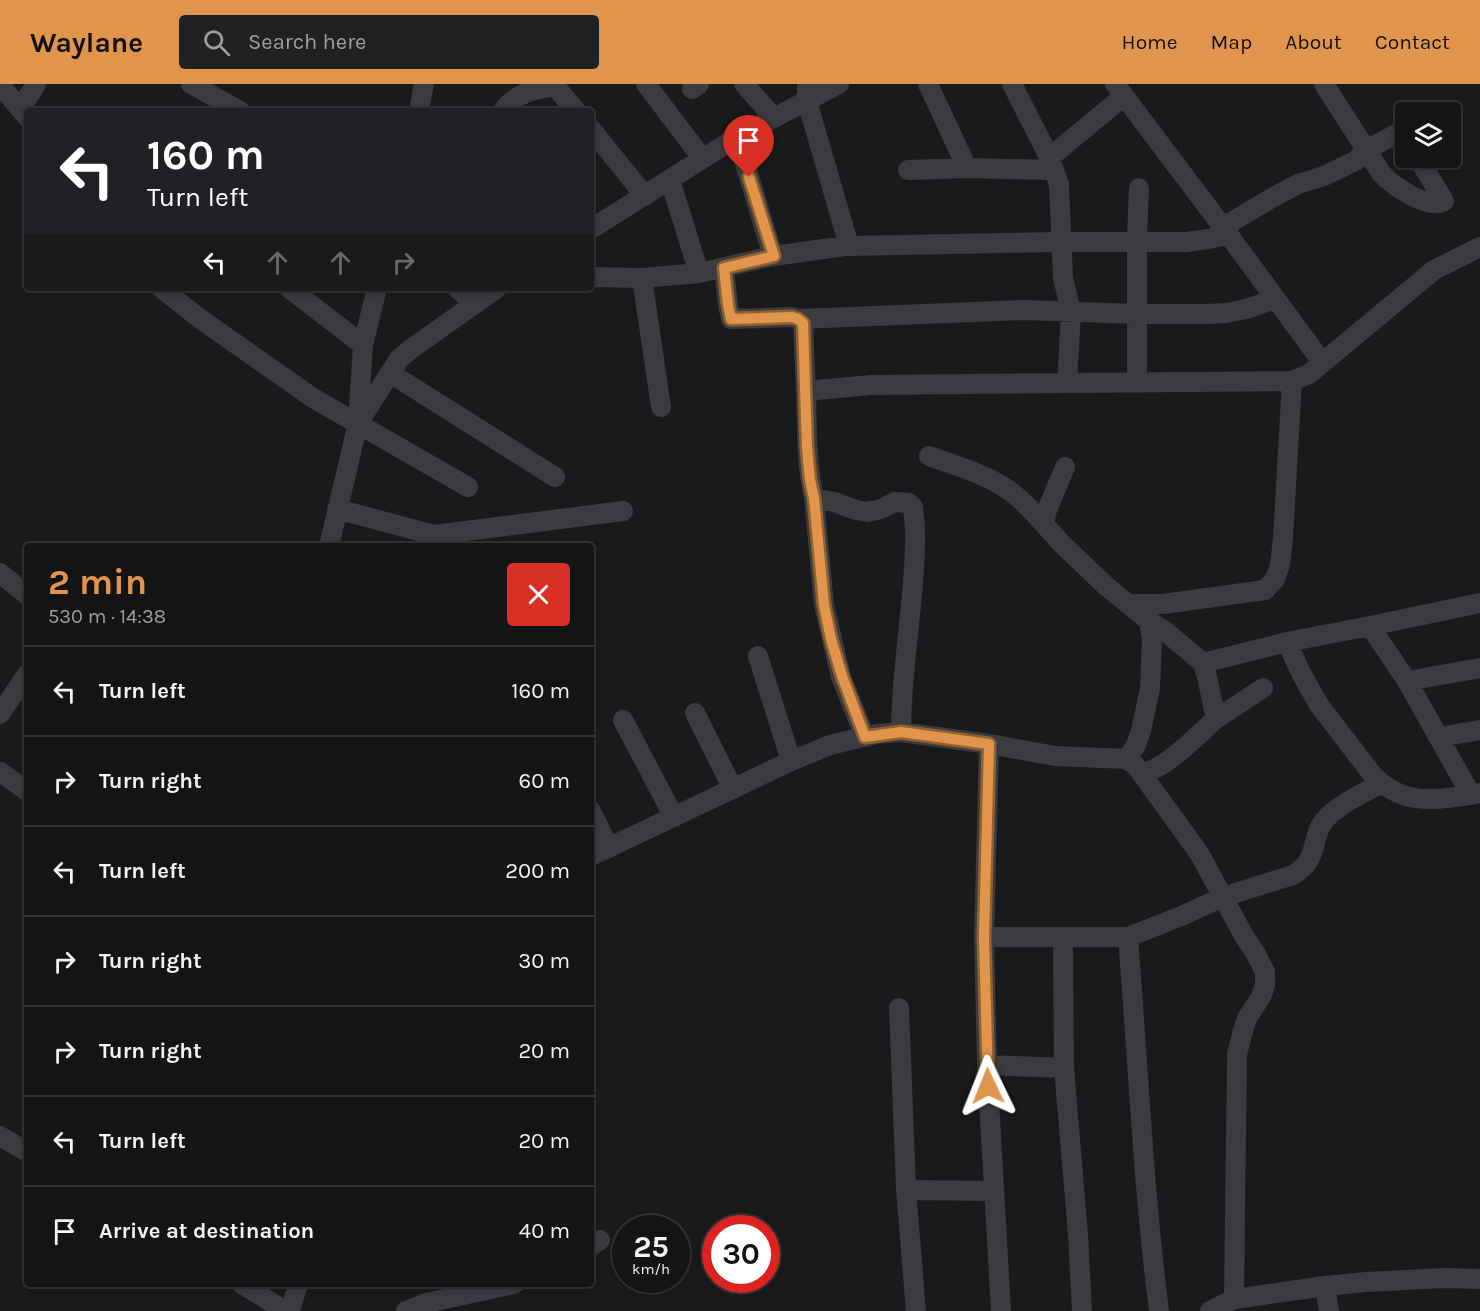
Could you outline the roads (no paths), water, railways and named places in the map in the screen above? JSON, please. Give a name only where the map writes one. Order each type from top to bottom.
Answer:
[{"type":"street","points":[[25,108],[36,84]]},
{"type":"street","points":[[191,84],[235,108]]},
{"type":"street","points":[[420,108],[424,84]]},
{"type":"street","points":[[646,84],[702,158]]},
{"type":"street","points":[[744,84],[774,118]]},
{"type":"street","points":[[594,227],[702,158],[774,118],[807,92],[839,84]]},
{"type":"street","points":[[928,84],[967,168]]},
{"type":"street","points":[[1012,84],[1052,164],[1059,185],[1063,278],[1071,312],[1067,383]]},
{"type":"street","points":[[1324,84],[1381,173],[1388,180],[1416,198],[1432,204],[1444,201],[1424,168]]},
{"type":"street","points":[[0,85],[23,113]]},
{"type":"street","points":[[505,108],[520,96],[534,89],[555,85],[574,108]]},
{"type":"street","points":[[908,171],[1052,164],[1119,90],[1226,230],[1322,362]]},
{"type":"street","points":[[807,92],[849,246]]},
{"type":"street","points":[[594,133],[645,196]]},
{"type":"street","points":[[594,277],[642,278],[699,273],[774,256],[849,246],[1186,242],[1209,239],[1226,230],[1270,198],[1358,160],[1366,150],[1395,135]]},
{"type":"street","points":[[737,137],[774,256]]},
{"type":"street","points":[[670,180],[699,273]]},
{"type":"street","points":[[1137,383],[1139,188]]},
{"type":"street","points":[[806,391],[872,385],[1292,381],[1309,374],[1434,270],[1480,247]]},
{"type":"street","points":[[724,268],[731,319],[792,317],[803,323],[807,448],[824,605],[842,676],[865,737]]},
{"type":"street","points":[[642,278],[661,407]]},
{"type":"street","points":[[165,291],[199,318],[313,398],[468,487]]},
{"type":"street","points":[[292,291],[363,345]]},
{"type":"street","points":[[330,543],[358,423],[363,345],[376,291]]},
{"type":"street","points":[[460,291],[474,304]]},
{"type":"street","points":[[358,423],[399,359],[494,291]]},
{"type":"street","points":[[798,319],[1023,310],[1137,314],[1226,313],[1276,299]]},
{"type":"street","points":[[390,373],[555,477]]},
{"type":"street","points":[[1128,604],[1163,604],[1265,590],[1275,579],[1280,565],[1283,538],[1292,381]]},
{"type":"street","points":[[929,456],[969,470],[1006,488],[1024,502],[1062,544],[1106,586],[1203,663],[1216,719]]},
{"type":"street","points":[[1044,524],[1047,510],[1065,467]]},
{"type":"street","points":[[814,498],[867,512],[895,502],[909,502],[913,507],[916,543],[901,704],[901,732]]},
{"type":"street","points":[[338,508],[434,535],[623,512]]},
{"type":"street","points":[[0,574],[24,593]]},
{"type":"street","points":[[1203,663],[1287,642],[1480,603]]},
{"type":"street","points":[[1127,759],[1137,745],[1142,731],[1150,688],[1152,639],[1149,621]]},
{"type":"street","points":[[1287,642],[1319,705],[1381,784],[1419,800],[1475,794],[1438,737],[1407,681],[1370,626]]},
{"type":"street","points":[[758,656],[790,761]]},
{"type":"street","points":[[1407,681],[1480,668]]},
{"type":"street","points":[[0,714],[24,678]]},
{"type":"street","points":[[1143,774],[1156,770],[1216,719],[1263,688]]},
{"type":"street","points":[[695,713],[733,789]]},
{"type":"street","points":[[623,720],[674,817]]},
{"type":"street","points":[[1438,737],[1480,730]]},
{"type":"street","points":[[594,855],[790,761],[830,745],[865,737],[901,732],[1055,756],[1127,759],[1143,774],[1199,853],[1265,972],[1265,985],[1261,997],[1247,1018],[1237,1055],[1248,1302]]},
{"type":"street","points":[[989,744],[984,937],[987,1065],[1001,1311]]},
{"type":"street","points":[[0,772],[24,789]]},
{"type":"street","points":[[984,937],[1128,937],[1223,897],[1293,874],[1308,863],[1321,826],[1329,816],[1381,784]]},
{"type":"street","points":[[594,818],[609,848]]},
{"type":"street","points":[[1063,937],[1064,1068],[1082,1311]]},
{"type":"street","points":[[1128,937],[1142,1137],[1159,1311]]},
{"type":"street","points":[[899,1008],[906,1190],[916,1311]]},
{"type":"street","points":[[987,1065],[1064,1068]]},
{"type":"street","points":[[0,1136],[24,1150]]},
{"type":"street","points":[[906,1190],[993,1191]]},
{"type":"street","points":[[1210,1311],[1325,1286],[1444,1278],[1480,1279]]},
{"type":"street","points":[[1325,1286],[1329,1311]]},
{"type":"street","points":[[248,1287],[285,1311]]},
{"type":"street","points":[[290,1311],[297,1287]]},
{"type":"street","points":[[406,1311],[426,1303],[500,1287]]}]
